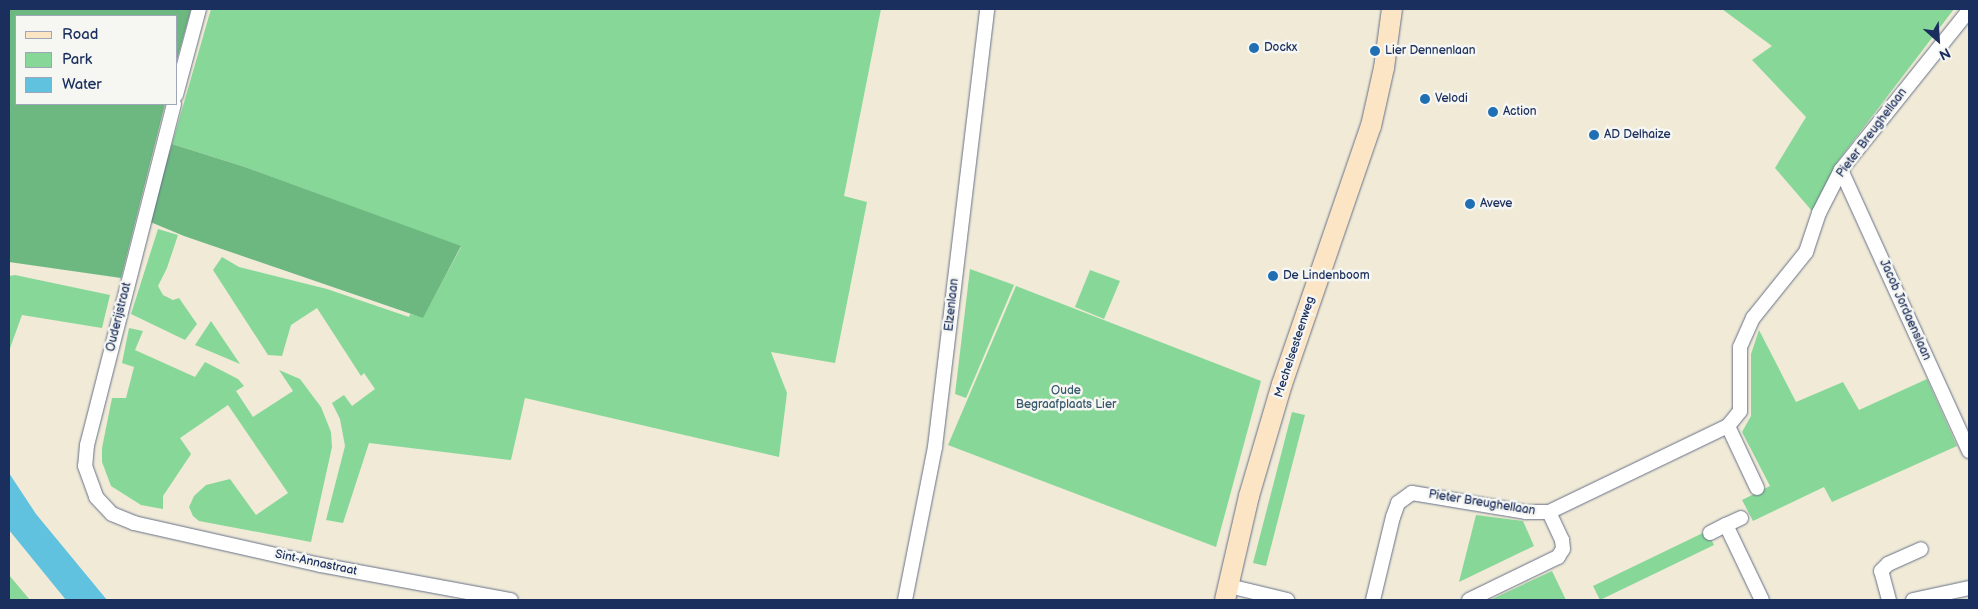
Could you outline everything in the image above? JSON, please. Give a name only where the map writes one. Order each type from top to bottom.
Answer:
[{"type":"street","points":[[178,88],[199,9]]},
{"type":"street","name":"Elzenlaan","points":[[905,600],[936,438],[987,9]]},
{"type":"street","name":"Mechelsesteenweg","points":[[1227,593],[1250,496],[1282,384],[1371,126],[1384,68],[1392,9]]},
{"type":"street","name":"Pieter Breughellaan","points":[[1373,600],[1393,517],[1398,504],[1412,492],[1526,512],[1549,512],[1728,426],[1740,411],[1740,347],[1753,318],[1806,252],[1819,213],[1841,170],[1969,10]]},
{"type":"street","name":"Ouderijstraat","points":[[122,518],[103,506],[92,491],[85,456],[174,105]]},
{"type":"street","name":"Jacob Jordaenslaan","points":[[1841,170],[1969,451]]},
{"type":"street","points":[[1728,426],[1757,488]]},
{"type":"street","name":"Pieter Breughellaan","points":[[1469,600],[1558,556],[1563,549],[1562,540],[1549,512]]},
{"type":"street","name":"Sint-Annastraat","points":[[122,518],[320,565],[512,600]]},
{"type":"street","points":[[1710,533],[1741,518]]},
{"type":"street","points":[[1726,525],[1762,600]]},
{"type":"street","points":[[1889,600],[1880,579],[1881,571],[1888,564],[1921,549]]},
{"type":"street","points":[[1913,600],[1969,588]]},
{"type":"street","points":[[1227,593],[1287,600]]},
{"type":"green space","points":[[9,9],[191,9],[178,56],[178,15],[15,15],[15,105],[165,105],[121,278],[9,262]]},
{"type":"green space","points":[[211,9],[881,9],[844,196],[867,202],[835,363],[771,352],[787,393],[779,457],[525,398],[511,460],[369,443],[343,523],[326,520],[345,446],[340,419],[332,403],[344,395],[352,406],[375,389],[364,373],[361,376],[317,308],[291,325],[282,356],[268,355],[213,270],[222,257],[239,267],[327,289],[409,317],[410,314],[423,317],[461,247],[245,167],[172,144]]},
{"type":"green space","points":[[1722,9],[1954,9],[1838,161],[1812,211],[1775,168],[1806,117],[1752,60],[1772,46]]},
{"type":"green space","points":[[172,144],[245,167],[461,246],[423,318],[184,236],[148,221]]},
{"type":"green space","points":[[158,229],[178,235],[167,268],[158,286],[163,295],[173,300],[179,298],[197,324],[185,340],[131,314]]},
{"type":"green space","points":[[970,269],[1014,285],[966,398],[955,394]]},
{"type":"green space","points":[[1090,270],[1120,281],[1104,319],[1075,307]]},
{"type":"green space","points":[[15,275],[110,295],[102,328],[22,315],[9,351],[9,276]]},
{"type":"green space","name":"Oude Begraafplaats Lier","points":[[1016,286],[1261,381],[1216,547],[948,445]]},
{"type":"green space","points":[[211,321],[240,364],[195,345]]},
{"type":"green space","points":[[129,328],[143,331],[135,350],[195,377],[205,362],[238,379],[244,386],[236,391],[253,417],[293,391],[279,370],[300,379],[321,407],[331,432],[332,447],[311,542],[199,521],[193,516],[189,507],[194,496],[206,485],[230,479],[256,515],[288,493],[228,405],[180,438],[191,454],[163,496],[163,509],[141,505],[111,486],[102,462],[102,448],[112,398],[126,398],[134,367],[122,363]]},
{"type":"green space","points":[[1759,330],[1796,402],[1843,382],[1859,410],[1927,379],[1957,446],[1832,502],[1824,487],[1753,521],[1742,500],[1770,486],[1742,432],[1751,416],[1751,354]]},
{"type":"green space","points":[[1292,412],[1305,415],[1266,566],[1253,563]]},
{"type":"green space","points":[[1476,515],[1523,521],[1534,546],[1459,582]]},
{"type":"green space","points":[[1707,531],[1714,545],[1600,600],[1593,586]]},
{"type":"green space","points":[[1552,571],[1566,600],[1490,600]]},
{"type":"green space","points":[[9,575],[30,600],[9,600]]},
{"type":"water","points":[[9,473],[36,514],[107,600],[66,600],[9,530]]},
{"type":"place","name":"Dockx","points":[[1254,48]]},
{"type":"place","name":"Lier Dennenlaan","points":[[1375,51]]},
{"type":"place","name":"Velodi","points":[[1425,99]]},
{"type":"place","name":"Action","points":[[1493,112]]},
{"type":"place","name":"AD Delhaize","points":[[1594,135]]},
{"type":"place","name":"Aveve","points":[[1470,204]]},
{"type":"place","name":"De Lindenboom","points":[[1273,276]]}]
